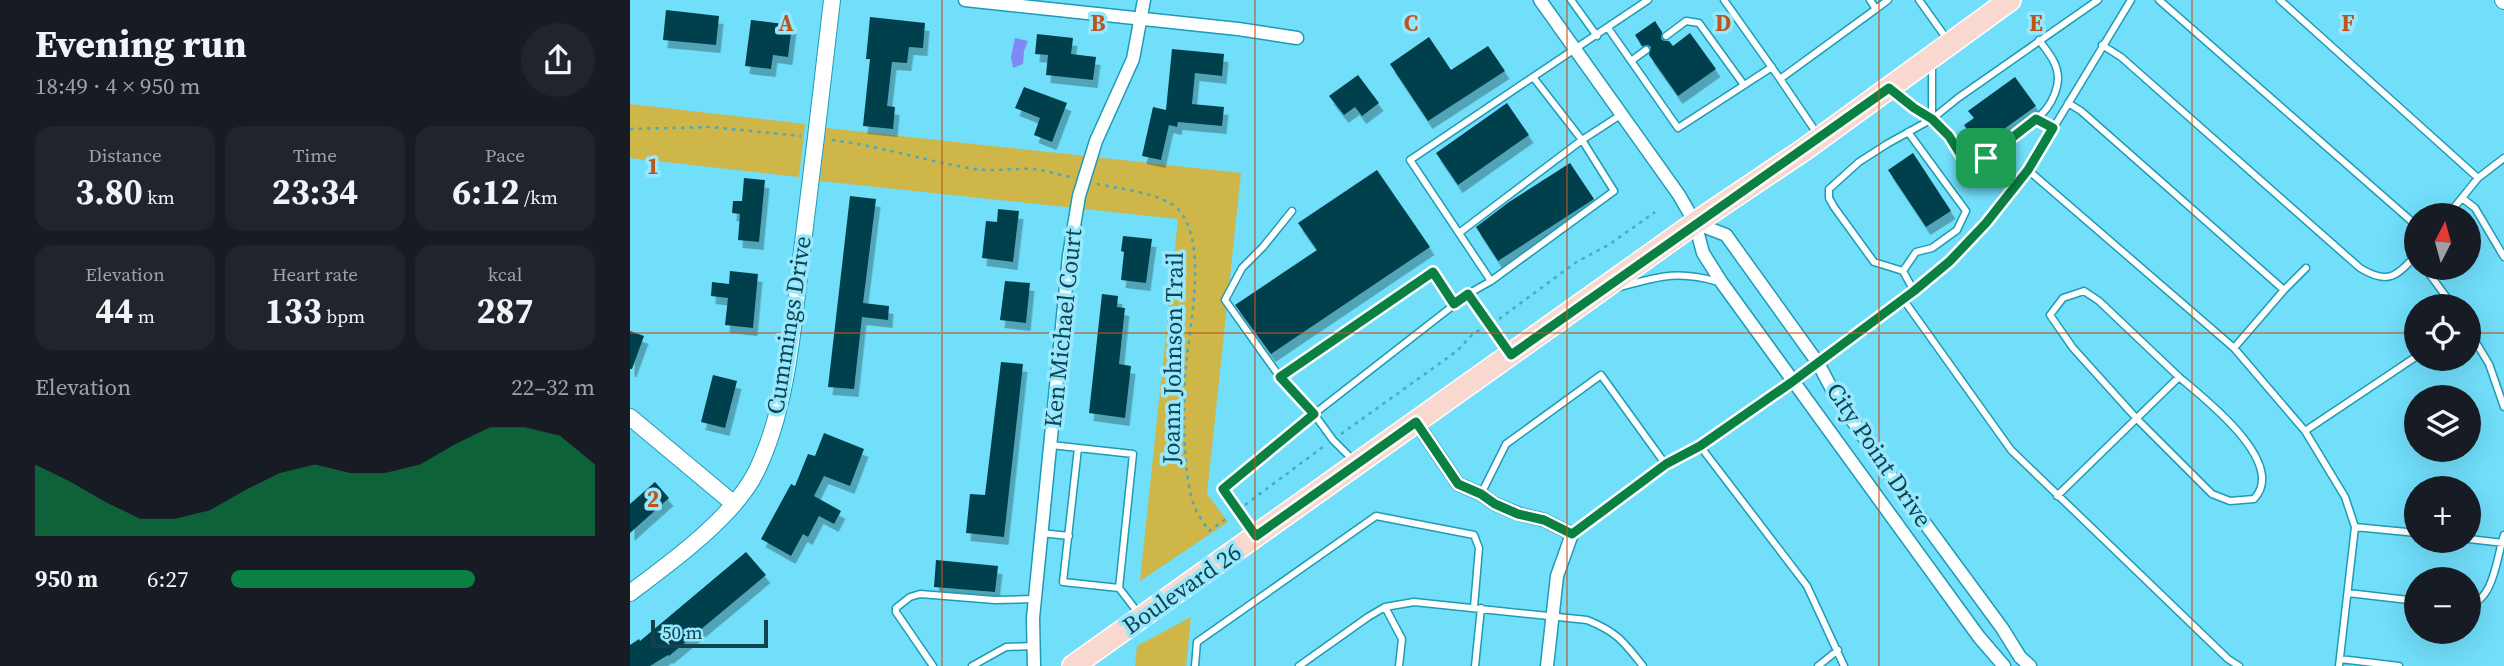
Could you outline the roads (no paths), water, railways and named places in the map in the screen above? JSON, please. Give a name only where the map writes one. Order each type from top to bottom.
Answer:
[{"type":"main road","name":"Boulevard 26","points":[[1075,665],[1695,223],[1820,138],[2010,0]]},
{"type":"street","name":"Cummings Drive","points":[[630,593],[702,535],[734,504],[756,474],[772,433],[785,376],[797,292],[832,0]]},
{"type":"street","points":[[965,0],[1142,18],[1297,38]]},
{"type":"street","name":"Ken Michael Court","points":[[1034,666],[1035,599],[1069,256],[1079,196],[1096,141],[1133,59],[1144,0]]},
{"type":"street","name":"City Point Drive","points":[[1540,0],[1622,114],[1695,223],[1703,253],[1722,283],[1979,637],[2004,666]]},
{"type":"street","name":"City Point Drive","points":[[1695,223],[1726,235],[1818,363],[1835,395],[1896,484],[2029,666]]},
{"type":"street","points":[[630,417],[734,504]]},
{"type":"street","points":[[1416,422],[1458,484],[1481,494],[1495,504],[1518,514],[1544,520],[1572,534],[1557,576],[1547,666]]},
{"type":"lane","points":[[1571,0],[1597,36]]},
{"type":"lane","points":[[1492,281],[1410,160],[1648,0]]},
{"type":"lane","points":[[1724,0],[1820,138]]},
{"type":"lane","points":[[1870,0],[1876,9]]},
{"type":"lane","points":[[1780,79],[1888,0]]},
{"type":"lane","points":[[1919,0],[1941,50],[1932,119]]},
{"type":"lane","points":[[1914,291],[1903,271],[1874,262],[1834,207],[1829,198],[1829,189],[1859,162],[1932,119],[2098,0]]},
{"type":"lane","points":[[1572,534],[1666,464],[1700,446],[1792,382],[1950,261],[1986,223],[2028,170],[2129,2],[2120,0]]},
{"type":"lane","points":[[2159,0],[2404,215]]},
{"type":"lane","points":[[2280,0],[2478,178]]},
{"type":"lane","points":[[1666,36],[1686,21],[1699,23],[1744,85]]},
{"type":"lane","points":[[1608,28],[1678,128],[1772,67]]},
{"type":"lane","points":[[1889,88],[1932,119],[1949,136],[1962,157],[1973,161],[1986,158],[2036,119],[2054,98],[2058,78],[2054,60],[2039,40]]},
{"type":"lane","points":[[2102,45],[2121,57],[2360,268],[2376,278],[2392,277],[2404,266]]},
{"type":"lane","points":[[1631,61],[1646,50]]},
{"type":"lane","points":[[1256,536],[1223,489],[1454,304],[1492,281],[1614,191],[1582,140],[1533,77]]},
{"type":"lane","points":[[2068,103],[2081,111],[2284,290]]},
{"type":"lane","points":[[1459,233],[1582,140],[1622,114]]},
{"type":"lane","points":[[2036,119],[2053,128]]},
{"type":"lane","points":[[1903,271],[1916,252],[1932,248],[1957,230],[1966,211],[1908,132]]},
{"type":"lane","points":[[2458,203],[2478,178],[2504,158]]},
{"type":"lane","points":[[2028,170],[2234,348],[2305,431],[2345,497],[2355,527],[2339,663],[2399,666]]},
{"type":"lane","points":[[2462,198],[2476,208],[2504,257]]},
{"type":"lane","points":[[1292,211],[1242,268],[1225,300],[1280,377],[1357,464]]},
{"type":"lane","points":[[2234,348],[2306,268]]},
{"type":"lane","points":[[1280,377],[1433,272],[1454,304]]},
{"type":"lane","points":[[1598,293],[1669,274],[1695,275],[1722,283]]},
{"type":"lane","points":[[2084,291],[2179,377],[2228,418],[2260,465],[2264,477],[2261,492],[2254,499],[2230,501],[2212,494],[2137,419],[2073,348],[2050,315],[2063,298],[2084,291]]},
{"type":"lane","points":[[1468,294],[1511,355]]},
{"type":"lane","points":[[1903,299],[2011,450],[2228,659],[2239,666]]},
{"type":"lane","points":[[2481,351],[2489,364],[2504,407]]},
{"type":"lane","points":[[2305,431],[2404,365]]},
{"type":"lane","points":[[1481,494],[1506,444],[1601,375],[1666,464]]},
{"type":"lane","points":[[2057,496],[2179,377]]},
{"type":"lane","points":[[1050,445],[1133,454],[1119,588],[1141,618]]},
{"type":"lane","points":[[1700,446],[1807,586],[1844,666]]},
{"type":"lane","points":[[1078,448],[1063,582],[1119,588]]},
{"type":"lane","points":[[1195,666],[1197,642],[1377,516],[1474,535],[1479,548],[1475,666]]},
{"type":"lane","points":[[2355,527],[2404,532]]},
{"type":"lane","points":[[1041,533],[1069,536]]},
{"type":"lane","points":[[2481,539],[2503,540],[2488,592],[2481,598]]},
{"type":"lane","points":[[2348,593],[2404,599]]},
{"type":"lane","points":[[933,666],[896,612],[896,608],[910,597],[920,594],[995,600],[1035,599]]},
{"type":"lane","points":[[1299,666],[1385,607],[1414,602],[1587,620],[1621,638],[1643,666]]},
{"type":"lane","points":[[1385,607],[1402,639],[1399,666]]},
{"type":"lane","points":[[977,665],[1006,647],[1033,646]]},
{"type":"lane","points":[[1818,666],[1838,650]]},
{"type":"water","points":[[1015,38],[1028,41],[1023,64],[1013,68],[1011,57]]}]
